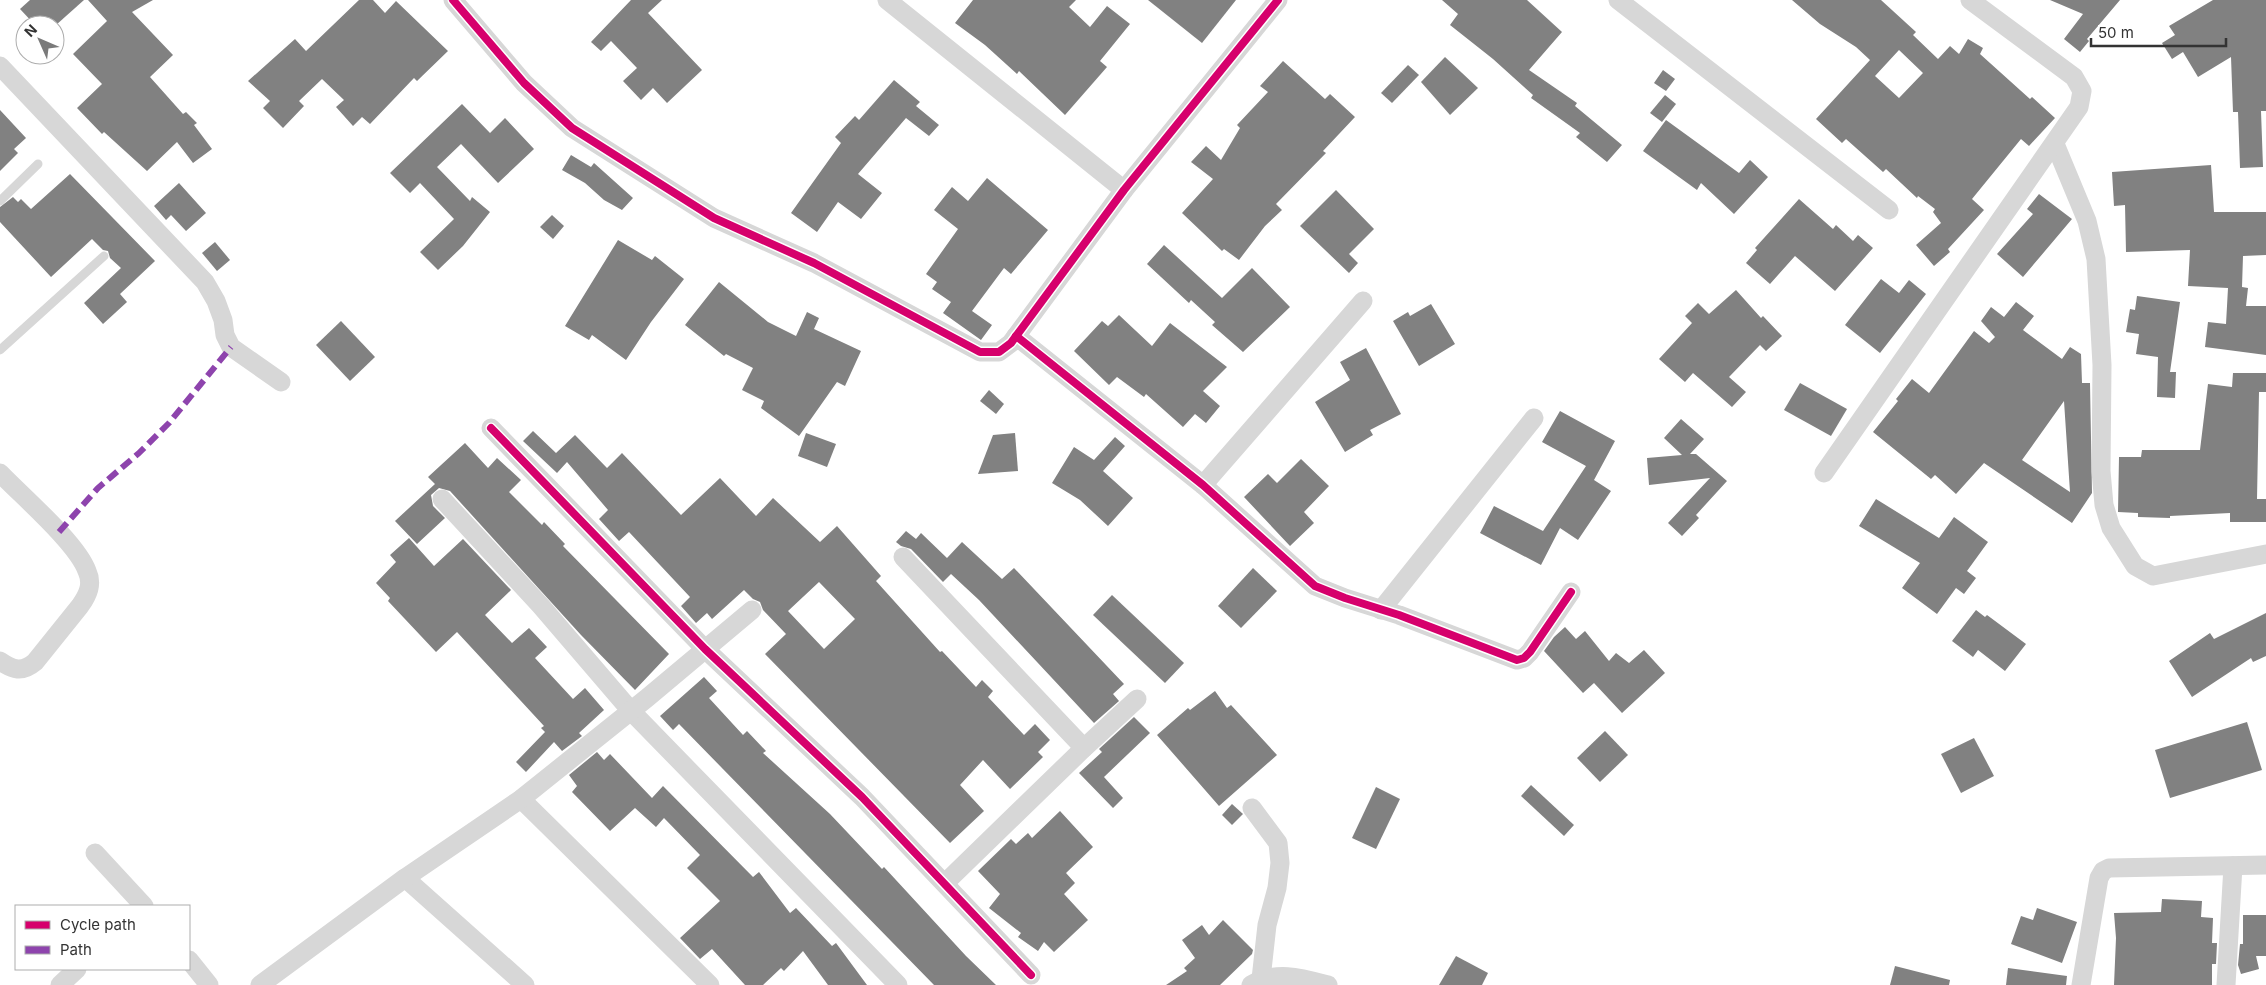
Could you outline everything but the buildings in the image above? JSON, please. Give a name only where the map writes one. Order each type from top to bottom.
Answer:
[{"type":"street","points":[[453,0],[524,83],[572,128],[714,218],[814,263],[980,352],[999,352],[1016,336],[1124,190],[1278,0]]},
{"type":"street","points":[[887,0],[1124,190]]},
{"type":"street","points":[[1618,0],[1889,210]]},
{"type":"street","points":[[1824,473],[2078,107],[2082,92],[2074,77],[1970,0]]},
{"type":"street","points":[[0,66],[205,282],[216,301],[223,320],[225,335],[231,347],[281,382]]},
{"type":"street","points":[[2054,144],[2087,221],[2096,259],[2102,365],[2101,471],[2104,505],[2111,528],[2135,566],[2152,576],[2266,554]]},
{"type":"street","points":[[1203,485],[1363,301]]},
{"type":"street","points":[[1016,336],[1203,485],[1315,586],[1517,660],[1524,658],[1530,652],[1572,592]]},
{"type":"street","points":[[1381,610],[1534,418]]},
{"type":"street","points":[[491,428],[705,649],[862,797],[1031,975]]},
{"type":"street","points":[[0,473],[59,532],[88,571],[90,584],[86,597],[80,606],[35,662],[26,669],[17,670],[0,661]]},
{"type":"street","points":[[442,499],[541,606],[632,711],[898,985]]},
{"type":"street","points":[[902,557],[1084,748]]},
{"type":"street","points":[[260,985],[405,878],[521,799],[632,711],[752,610]]},
{"type":"street","points":[[945,883],[1137,699]]},
{"type":"street","points":[[521,799],[710,985]]},
{"type":"street","points":[[1252,808],[1278,843],[1280,863],[1278,888],[1267,925],[1256,982],[1290,975],[1328,985]]},
{"type":"street","points":[[95,853],[143,905]]},
{"type":"street","points":[[2081,985],[2099,878],[2103,871],[2109,868],[2266,865]]},
{"type":"street","points":[[2226,985],[2233,866]]},
{"type":"street","points":[[405,878],[525,985]]},
{"type":"street","points":[[190,961],[209,985]]},
{"type":"street","points":[[60,985],[76,970]]},
{"type":"lane","points":[[0,201],[38,164]]},
{"type":"lane","points":[[0,350],[104,256]]},
{"type":"marked path","points":[[59,532],[98,488],[139,453],[169,423],[231,347]]},
{"type":"cycle path","points":[[453,0],[524,83],[572,128],[714,218],[814,263],[980,352],[999,352],[1011,343],[1124,190],[1278,0]]},
{"type":"cycle path","points":[[1016,336],[1203,485],[1315,586],[1345,598],[1399,615],[1517,660],[1524,658],[1530,652],[1571,592]]},
{"type":"cycle path","points":[[491,428],[705,649],[862,797],[1031,975]]}]
